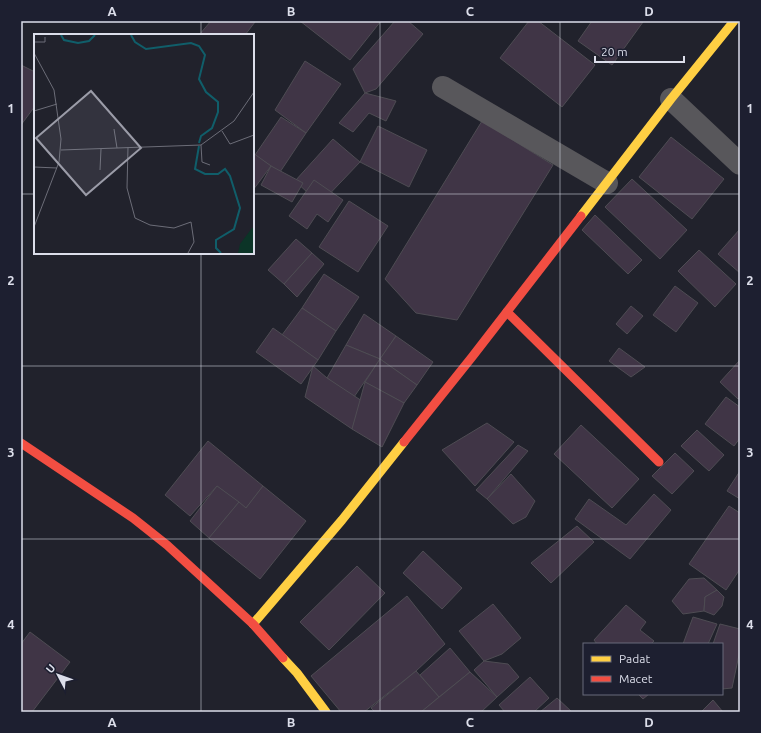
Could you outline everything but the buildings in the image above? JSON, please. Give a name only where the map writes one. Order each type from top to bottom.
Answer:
[{"type":"street","points":[[253,624],[342,520],[472,358],[671,99],[734,21]]},
{"type":"street","points":[[443,87],[607,183]]},
{"type":"street","points":[[671,99],[740,164]]},
{"type":"street","points":[[507,312],[659,462]]},
{"type":"street","points":[[21,443],[133,518],[167,545],[253,624],[297,673],[326,712]]},
{"type":"traffic: slow","points":[[581,216],[671,99],[734,21]]},
{"type":"traffic: slow","points":[[253,624],[342,520],[404,442]]},
{"type":"traffic: slow","points":[[283,658],[297,673],[326,712]]},
{"type":"traffic: jam","points":[[404,442],[581,216]]},
{"type":"traffic: jam","points":[[507,312],[659,462]]},
{"type":"traffic: jam","points":[[21,443],[133,518],[167,545],[253,624],[283,658]]}]
